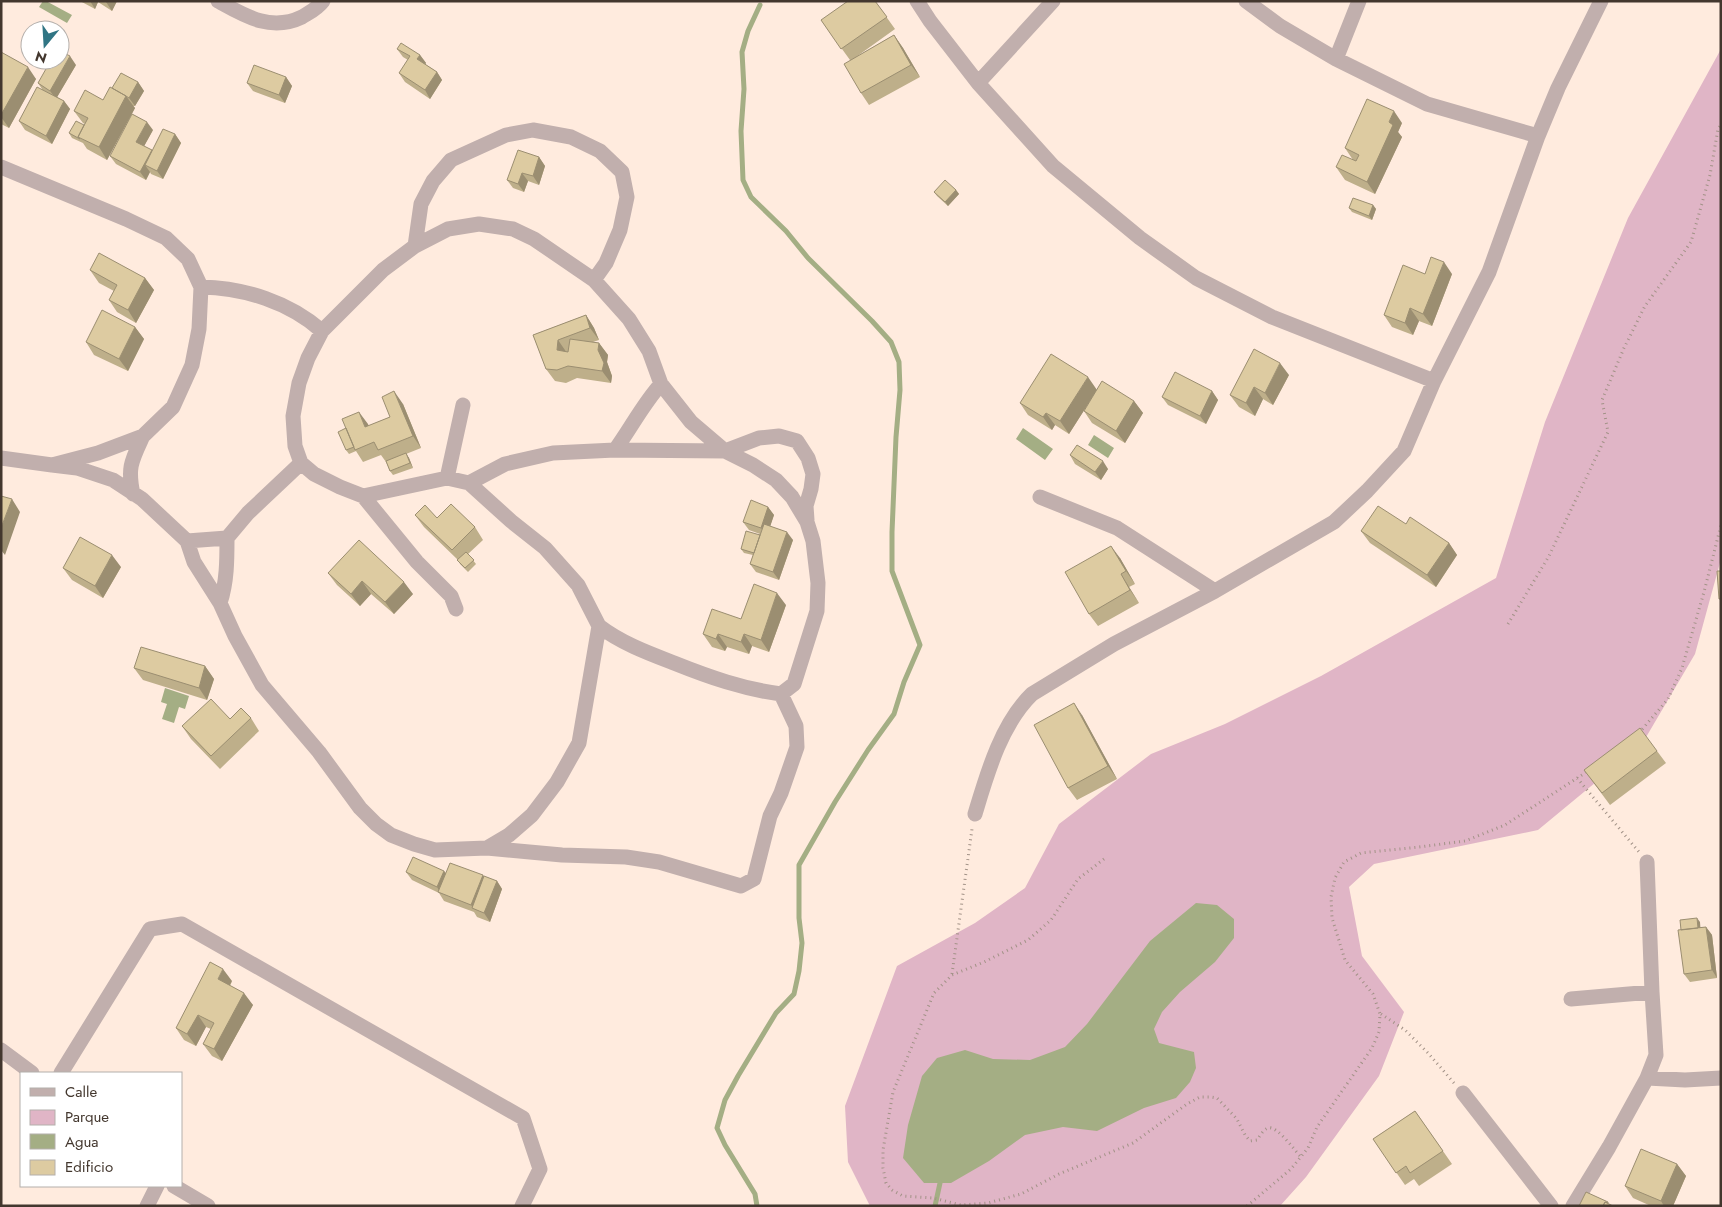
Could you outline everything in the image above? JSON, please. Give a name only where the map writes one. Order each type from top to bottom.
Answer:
[{"type":"street","points":[[218,1],[245,16],[265,23],[291,22],[316,9],[323,1]]},
{"type":"street","points":[[917,1],[930,21],[978,83],[1053,166],[1140,238],[1196,278],[1272,318],[1434,381]]},
{"type":"street","points":[[978,83],[1053,1]]},
{"type":"street","points":[[1246,1],[1280,26],[1336,60],[1427,104],[1538,136]]},
{"type":"street","points":[[1336,60],[1358,1]]},
{"type":"street","points":[[974,814],[1003,736],[1022,703],[1032,694],[1114,644],[1215,591],[1334,522],[1367,491],[1404,451],[1434,381],[1489,272],[1538,136],[1558,88],[1601,1]]},
{"type":"street","points":[[415,246],[421,204],[433,181],[451,160],[506,135],[533,130],[572,137],[600,151],[622,172],[627,197],[620,230],[606,263],[594,280]]},
{"type":"street","points":[[1,167],[126,219],[166,238],[188,259],[201,287],[199,328],[192,365],[172,407],[143,436],[130,464],[133,494]]},
{"type":"street","points":[[469,483],[505,464],[553,453],[615,450],[724,451],[759,438],[779,436],[797,441],[808,458],[813,474],[806,506],[807,522],[817,562],[818,583],[817,611],[794,684],[781,694],[723,682],[654,656],[612,636],[599,626],[578,585],[545,548],[511,521],[469,483],[447,478],[363,496],[340,488],[314,474],[301,463],[295,446],[293,416],[299,383],[308,358],[322,331],[383,270],[415,246],[448,229],[478,224],[513,229],[534,238],[594,280],[630,319],[649,351],[661,384],[691,422],[724,451],[753,465],[776,480],[792,497],[807,522]]},
{"type":"street","points":[[201,287],[214,287],[270,299],[298,312],[322,331]]},
{"type":"street","points":[[615,450],[630,429],[646,400],[661,384]]},
{"type":"street","points":[[447,478],[463,405]]},
{"type":"street","points":[[52,465],[98,453],[143,436]]},
{"type":"street","points":[[1,458],[77,468],[113,480],[133,494],[187,541],[194,562],[220,603],[235,636],[262,685],[319,752],[360,808],[376,824],[391,835],[414,844],[435,850],[488,848],[562,855],[626,857],[660,862],[741,886],[754,880],[770,816],[781,793],[797,748],[796,726],[781,694]]},
{"type":"street","points":[[220,603],[224,589],[227,538],[248,513],[301,463]]},
{"type":"street","points":[[363,496],[417,562],[451,596],[456,609]]},
{"type":"street","points":[[1040,497],[1117,528],[1215,591]]},
{"type":"street","points":[[187,541],[227,538]]},
{"type":"street","points":[[488,848],[509,835],[532,815],[557,782],[579,743],[599,626]]},
{"type":"street","points":[[1573,1206],[1609,1147],[1647,1078],[1656,1055],[1647,862]]},
{"type":"street","points":[[62,1072],[150,929],[182,924],[523,1118],[540,1170],[522,1206]]},
{"type":"street","points":[[1571,999],[1652,992]]},
{"type":"street","points":[[1,1050],[31,1072]]},
{"type":"street","points":[[1647,1078],[1685,1080],[1721,1078]]},
{"type":"street","points":[[1463,1092],[1551,1206]]},
{"type":"street","points":[[147,1206],[157,1187]]},
{"type":"street","points":[[176,1187],[208,1206]]},
{"type":"path","points":[[1508,624],[1550,556],[1608,432],[1602,400],[1624,348],[1646,306],[1691,242],[1710,175],[1718,129],[1721,125]]},
{"type":"path","points":[[1638,734],[1668,699],[1682,668],[1721,525]]},
{"type":"path","points":[[1247,1206],[1291,1169],[1308,1148],[1317,1127],[1372,1048],[1379,1032],[1380,1014],[1373,994],[1345,960],[1332,918],[1331,897],[1335,878],[1344,862],[1361,853],[1419,848],[1465,841],[1505,825],[1591,769]]},
{"type":"path","points":[[1577,778],[1647,862]]},
{"type":"path","points":[[952,975],[974,814]]},
{"type":"path","points":[[1104,859],[1078,879],[1051,920],[1028,940],[984,962],[952,975],[934,993],[892,1092],[883,1150],[883,1168],[886,1183],[892,1190],[904,1196],[933,1198],[961,1205],[988,1203],[1021,1194],[1059,1174],[1133,1143],[1187,1104],[1200,1097],[1217,1098],[1237,1119],[1250,1141],[1257,1140],[1262,1132],[1272,1128],[1281,1134],[1301,1157]]},
{"type":"path","points":[[1380,1014],[1404,1030],[1428,1053],[1463,1092]]},
{"type":"green space","points":[[1721,49],[1721,559],[1695,654],[1642,744],[1538,830],[1374,864],[1349,887],[1362,956],[1404,1012],[1379,1076],[1306,1177],[1280,1206],[870,1206],[848,1162],[845,1106],[897,966],[975,923],[1025,888],[1059,824],[1151,754],[1225,724],[1321,676],[1496,578],[1545,422],[1628,218]]},
{"type":"water","points":[[43,1],[46,1],[72,15],[69,20],[62,20],[39,7]]},
{"type":"water","points":[[1023,428],[1053,449],[1045,460],[1016,439]]},
{"type":"water","points":[[1094,435],[1114,448],[1108,458],[1088,445]]},
{"type":"water","points":[[165,688],[189,696],[185,709],[179,707],[174,723],[162,719],[167,704],[161,702]]},
{"type":"water","points":[[1196,903],[1217,905],[1234,919],[1234,938],[1215,962],[1180,992],[1162,1012],[1154,1029],[1159,1043],[1194,1052],[1196,1068],[1190,1082],[1176,1098],[1144,1108],[1097,1131],[1063,1127],[1025,1135],[989,1161],[951,1183],[924,1183],[903,1158],[908,1125],[922,1076],[937,1058],[965,1050],[993,1059],[1030,1060],[1065,1047],[1087,1024],[1150,941]]},
{"type":"building","points":[[848,1],[875,1],[887,17],[841,49],[821,20]]},
{"type":"building","points":[[894,35],[911,65],[861,93],[844,64]]},
{"type":"building","points":[[401,43],[420,55],[417,59],[437,72],[425,90],[399,73],[410,56],[397,49]]},
{"type":"building","points":[[1,52],[20,63],[20,70],[26,70],[1,115]]},
{"type":"building","points":[[254,65],[286,77],[279,95],[247,83]]},
{"type":"building","points":[[45,70],[62,70],[50,91],[38,83]]},
{"type":"building","points":[[121,73],[138,82],[129,98],[112,88]]},
{"type":"building","points":[[37,87],[64,101],[46,136],[19,121]]},
{"type":"building","points":[[110,87],[126,96],[99,147],[78,137],[88,118],[74,111],[85,90],[103,100]]},
{"type":"building","points":[[1367,99],[1394,111],[1389,122],[1393,125],[1367,182],[1336,167],[1342,155],[1356,161],[1359,155],[1345,148]]},
{"type":"building","points":[[132,114],[147,122],[136,142],[152,150],[140,172],[110,156]]},
{"type":"building","points":[[76,121],[84,125],[78,137],[80,139],[69,133]]},
{"type":"building","points":[[163,129],[175,134],[157,171],[145,165]]},
{"type":"building","points":[[518,150],[539,157],[533,176],[522,173],[518,184],[507,180]]},
{"type":"building","points":[[945,180],[956,190],[945,202],[934,192]]},
{"type":"building","points":[[1353,198],[1373,205],[1369,216],[1349,208]]},
{"type":"building","points":[[99,253],[145,278],[128,310],[109,300],[117,285],[90,270]]},
{"type":"building","points":[[1431,257],[1444,262],[1423,314],[1410,308],[1405,323],[1384,315],[1403,265],[1425,274]]},
{"type":"building","points":[[102,310],[135,327],[119,359],[86,342]]},
{"type":"building","points":[[586,315],[590,328],[558,340],[557,350],[568,352],[570,339],[599,343],[598,350],[604,363],[602,371],[568,366],[557,370],[546,369],[533,335]]},
{"type":"building","points":[[1254,349],[1280,363],[1265,393],[1254,387],[1246,403],[1230,395]]},
{"type":"building","points":[[1051,354],[1088,377],[1060,421],[1046,413],[1043,417],[1020,403]]},
{"type":"building","points":[[1175,372],[1212,391],[1200,416],[1162,397]]},
{"type":"building","points":[[1102,381],[1134,401],[1116,431],[1084,411]]},
{"type":"building","points":[[394,391],[413,436],[378,450],[374,442],[355,450],[342,419],[359,412],[365,427],[390,417],[382,397]]},
{"type":"building","points":[[346,428],[354,447],[346,450],[338,432]]},
{"type":"building","points":[[1077,445],[1103,461],[1095,472],[1070,455]]},
{"type":"building","points":[[406,453],[410,463],[390,471],[386,461]]},
{"type":"building","points":[[1,496],[12,499],[1,528]]},
{"type":"building","points":[[751,500],[768,507],[761,528],[743,522]]},
{"type":"building","points":[[451,504],[475,527],[452,550],[415,515],[425,505],[437,518]]},
{"type":"building","points":[[1378,506],[1406,524],[1410,517],[1449,543],[1427,575],[1361,531]]},
{"type":"building","points":[[764,524],[787,532],[773,572],[750,564]]},
{"type":"building","points":[[746,531],[760,535],[754,553],[741,549]]},
{"type":"building","points":[[80,537],[112,555],[95,586],[63,568]]},
{"type":"building","points":[[359,540],[404,582],[385,602],[362,581],[351,594],[328,573]]},
{"type":"building","points":[[1111,546],[1126,571],[1121,574],[1130,590],[1089,614],[1065,572]]},
{"type":"building","points":[[466,552],[474,560],[465,568],[457,560]]},
{"type":"building","points":[[1717,571],[1721,571],[1721,599],[1719,599]]},
{"type":"building","points":[[754,584],[777,593],[761,640],[744,634],[741,642],[718,634],[716,639],[703,634],[712,609],[741,619]]},
{"type":"building","points":[[141,647],[205,666],[199,688],[134,668]]},
{"type":"building","points":[[211,699],[230,719],[241,708],[251,718],[211,756],[182,726]]},
{"type":"building","points":[[1074,703],[1108,766],[1068,788],[1034,725]]},
{"type":"building","points":[[1640,728],[1657,751],[1602,793],[1584,770]]},
{"type":"building","points":[[413,857],[444,871],[437,887],[406,872]]},
{"type":"building","points":[[450,863],[483,875],[471,905],[438,892]]},
{"type":"building","points":[[484,876],[497,881],[484,913],[472,908]]},
{"type":"building","points":[[1697,918],[1698,928],[1681,930],[1680,920]]},
{"type":"building","points":[[1706,927],[1712,970],[1684,974],[1678,930]]},
{"type":"building","points":[[210,962],[223,969],[218,979],[244,993],[214,1049],[203,1044],[214,1023],[198,1015],[187,1034],[176,1028]]},
{"type":"building","points":[[1415,1111],[1443,1151],[1410,1173],[1406,1166],[1396,1173],[1373,1139]]},
{"type":"building","points":[[1641,1149],[1677,1164],[1661,1201],[1625,1186]]},
{"type":"building","points":[[1586,1192],[1608,1203],[1605,1202],[1603,1206],[1579,1206]]},
{"type":"building","points":[[1605,1202],[1613,1206],[1603,1206]]},
{"type":"waterway","points":[[757,1206],[755,1194],[725,1145],[717,1128],[725,1100],[776,1013],[794,994],[802,943],[799,918],[799,865],[835,802],[868,750],[894,714],[904,682],[920,645],[892,571],[896,437],[900,390],[899,362],[891,342],[808,258],[786,231],[751,197],[743,180],[741,131],[744,89],[742,52],[748,31],[760,5]]},
{"type":"waterway","points":[[935,1206],[940,1183]]}]
